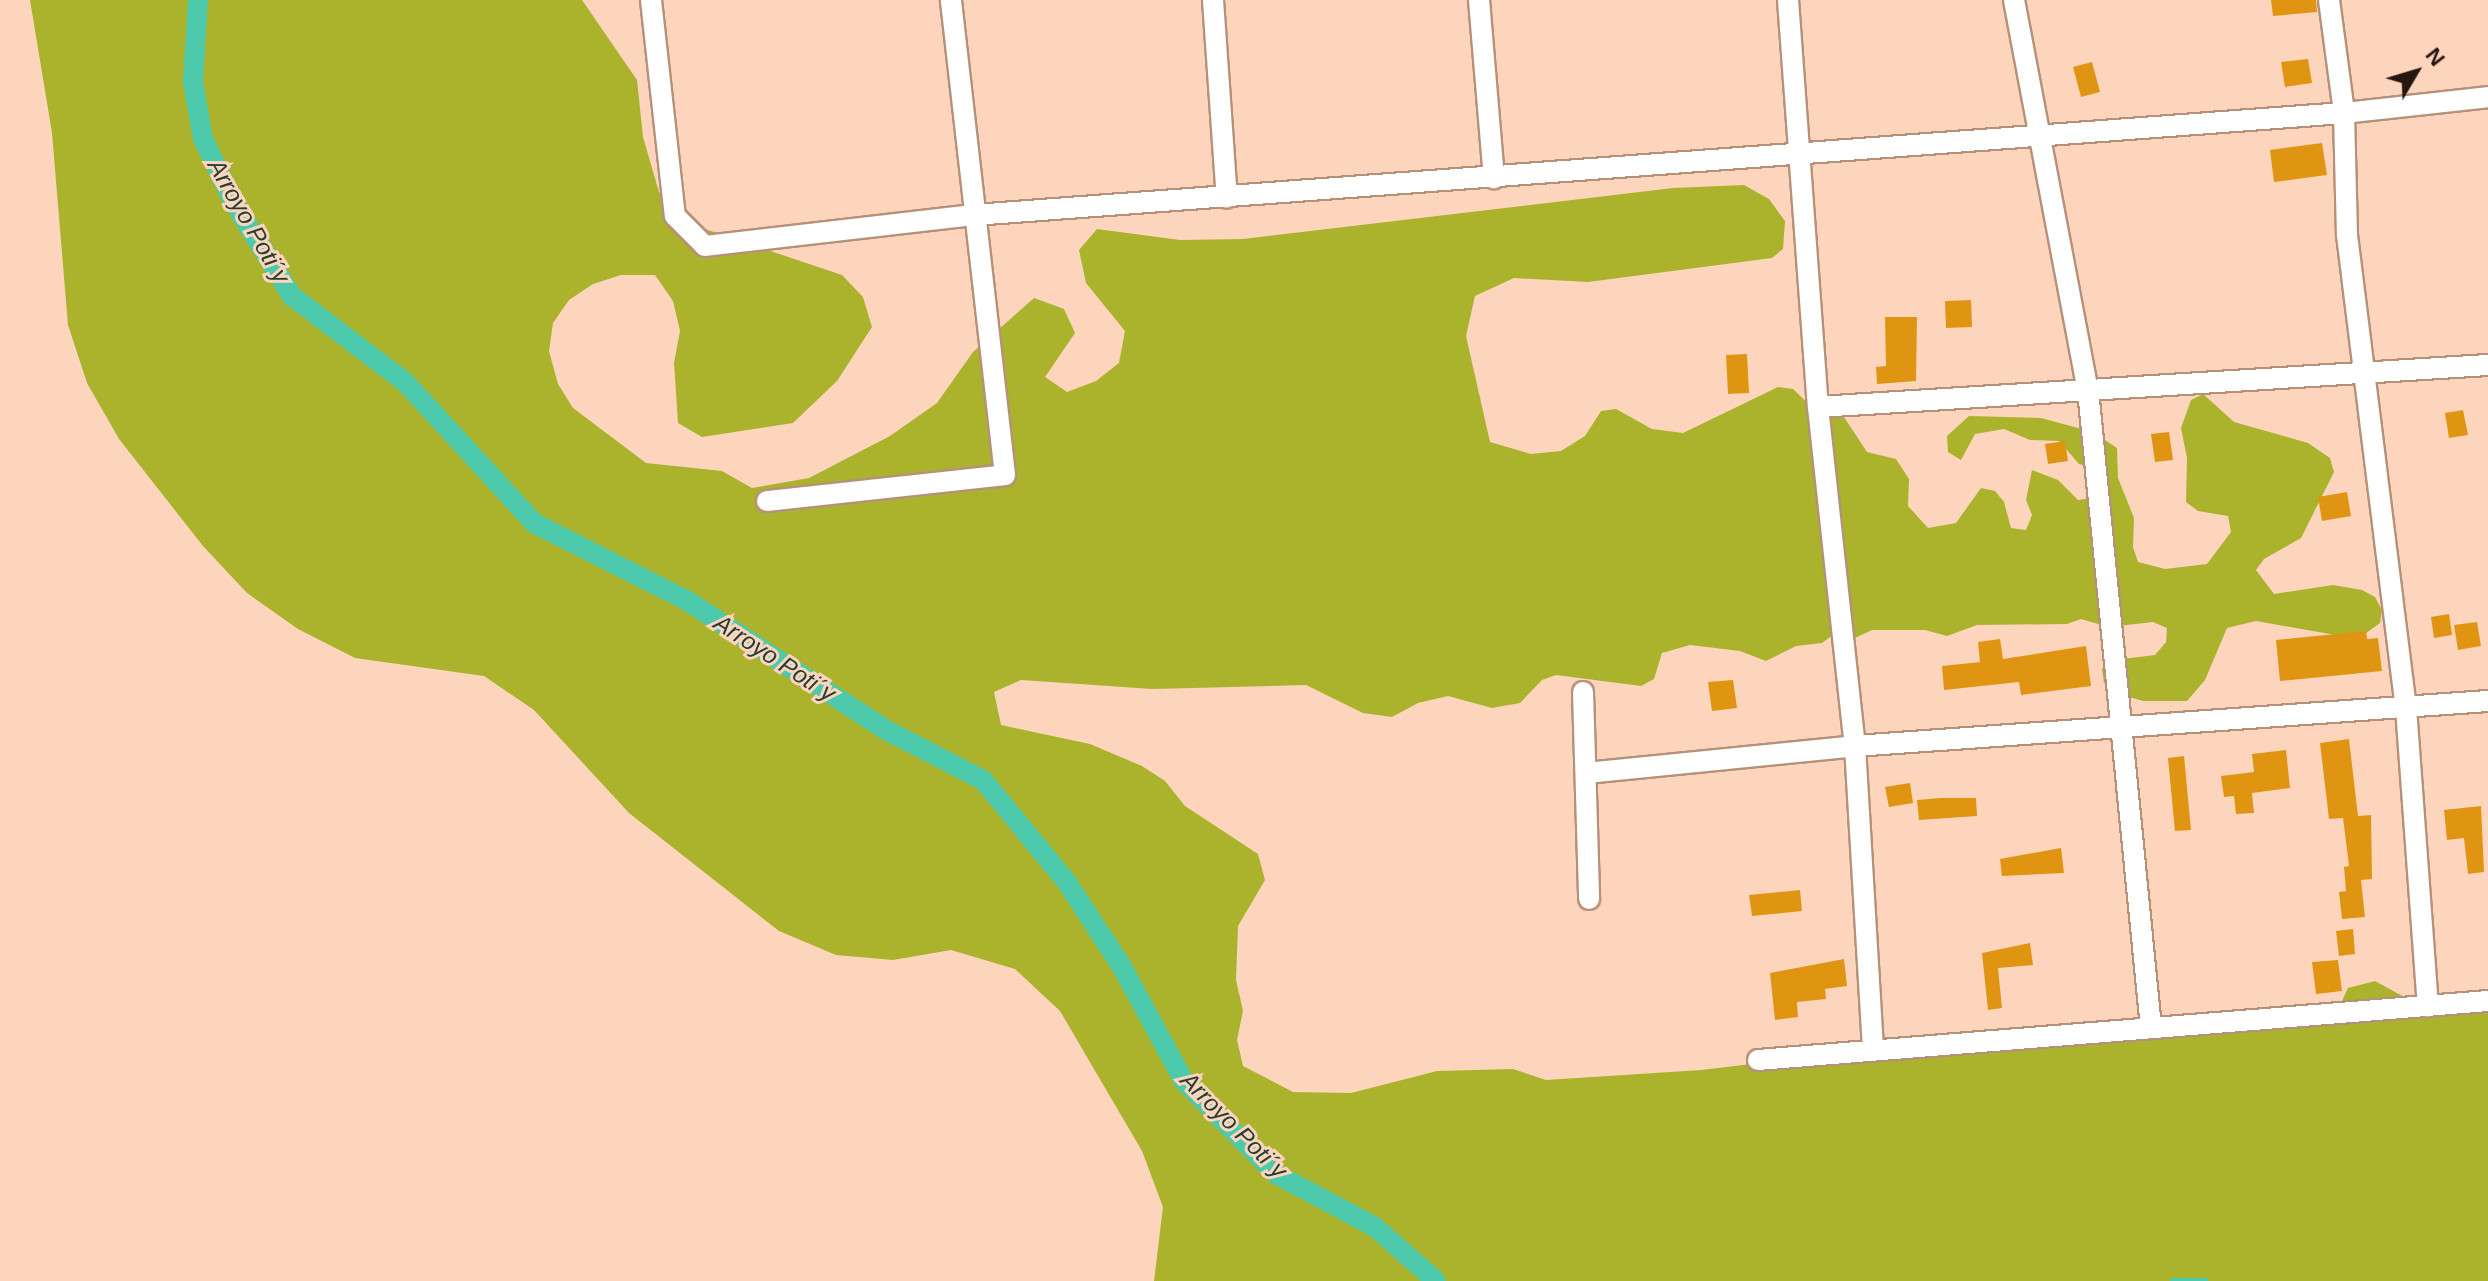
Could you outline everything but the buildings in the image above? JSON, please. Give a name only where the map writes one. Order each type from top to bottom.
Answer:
[{"type":"street","points":[[651,0],[675,216],[705,246],[974,215],[2039,137],[2344,113],[2488,97]]},
{"type":"street","points":[[767,501],[1005,475],[951,0]]},
{"type":"street","points":[[1213,0],[1227,198]]},
{"type":"street","points":[[1479,0],[1494,178]]},
{"type":"street","points":[[1788,0],[1802,155],[1818,407],[1855,746],[1873,1050]]},
{"type":"street","points":[[2014,0],[2088,390],[2151,1028]]},
{"type":"street","points":[[2329,0],[2344,113],[2347,235],[2406,708],[2428,1006]]},
{"type":"street","points":[[1818,407],[2488,365]]},
{"type":"street","points":[[1583,692],[1589,899]]},
{"type":"street","points":[[1586,773],[1855,746],[2488,701]]},
{"type":"street","points":[[1758,1060],[2488,1001]]},
{"type":"green space","points":[[30,0],[582,0],[637,80],[643,137],[659,192],[682,216],[705,229],[842,275],[863,297],[872,327],[837,381],[793,423],[702,437],[678,423],[674,363],[680,331],[673,301],[655,275],[621,275],[593,284],[569,300],[553,323],[549,351],[558,384],[573,408],[646,463],[722,471],[752,488],[809,478],[890,436],[937,403],[973,352],[1034,298],[1064,309],[1075,333],[1045,377],[1067,392],[1096,381],[1119,363],[1125,331],[1086,283],[1079,250],[1097,229],[1180,240],[1243,239],[1673,188],[1744,185],[1769,199],[1785,221],[1783,249],[1772,258],[1588,282],[1514,278],[1475,296],[1466,336],[1490,442],[1531,454],[1561,451],[1585,436],[1601,411],[1616,409],[1652,429],[1683,433],[1778,387],[1793,389],[1816,411],[1844,417],[1867,452],[1896,459],[1909,479],[1908,506],[1928,528],[1956,523],[1981,488],[1995,491],[2004,502],[2011,528],[2026,530],[2032,515],[2026,500],[2032,470],[2058,480],[2078,500],[2093,498],[2093,468],[2079,464],[2059,441],[2030,440],[2004,429],[1975,434],[1961,460],[1948,452],[1947,436],[1969,416],[2041,418],[2093,432],[2117,448],[2118,478],[2134,518],[2133,547],[2138,562],[2165,569],[2207,564],[2231,532],[2228,516],[2198,511],[2186,502],[2187,458],[2181,428],[2191,400],[2203,394],[2234,422],[2308,443],[2330,458],[2334,472],[2301,538],[2264,559],[2256,570],[2274,594],[2333,585],[2362,590],[2375,597],[2382,610],[2380,623],[2358,639],[2256,621],[2227,628],[2205,680],[2187,701],[2143,701],[2115,693],[2104,683],[2102,669],[2114,660],[2155,655],[2166,642],[2167,628],[2153,622],[2109,627],[2081,619],[2067,624],[1977,625],[1947,636],[1925,630],[1872,630],[1855,638],[1834,634],[1822,643],[1796,646],[1766,661],[1740,651],[1690,645],[1662,653],[1654,679],[1641,686],[1556,675],[1542,680],[1520,703],[1492,708],[1448,696],[1418,703],[1392,717],[1363,713],[1306,685],[1152,689],[1021,680],[994,692],[1001,725],[1090,744],[1142,766],[1165,781],[1185,806],[1258,854],[1265,880],[1238,926],[1236,980],[1243,1011],[1237,1040],[1243,1066],[1293,1092],[1351,1093],[1437,1071],[1513,1069],[1546,1080],[1701,1070],[1865,1051],[2335,1016],[2348,988],[2375,981],[2428,1010],[2488,1004],[2488,1281],[1154,1281],[1163,1207],[1142,1151],[1060,1011],[1015,969],[951,950],[893,960],[836,955],[779,931],[629,813],[534,710],[484,676],[355,658],[298,629],[247,593],[203,546],[119,439],[87,383],[68,325],[52,133]]},
{"type":"waterway","name":"Arroyo Poti´y","points":[[198,0],[193,82],[203,139],[234,203],[292,296],[405,382],[534,523],[686,600],[888,731],[983,780],[1066,881],[1122,967],[1184,1081],[1276,1174],[1375,1227],[1436,1281]]},
{"type":"waterway","points":[[2173,1281],[2205,1281]]}]
